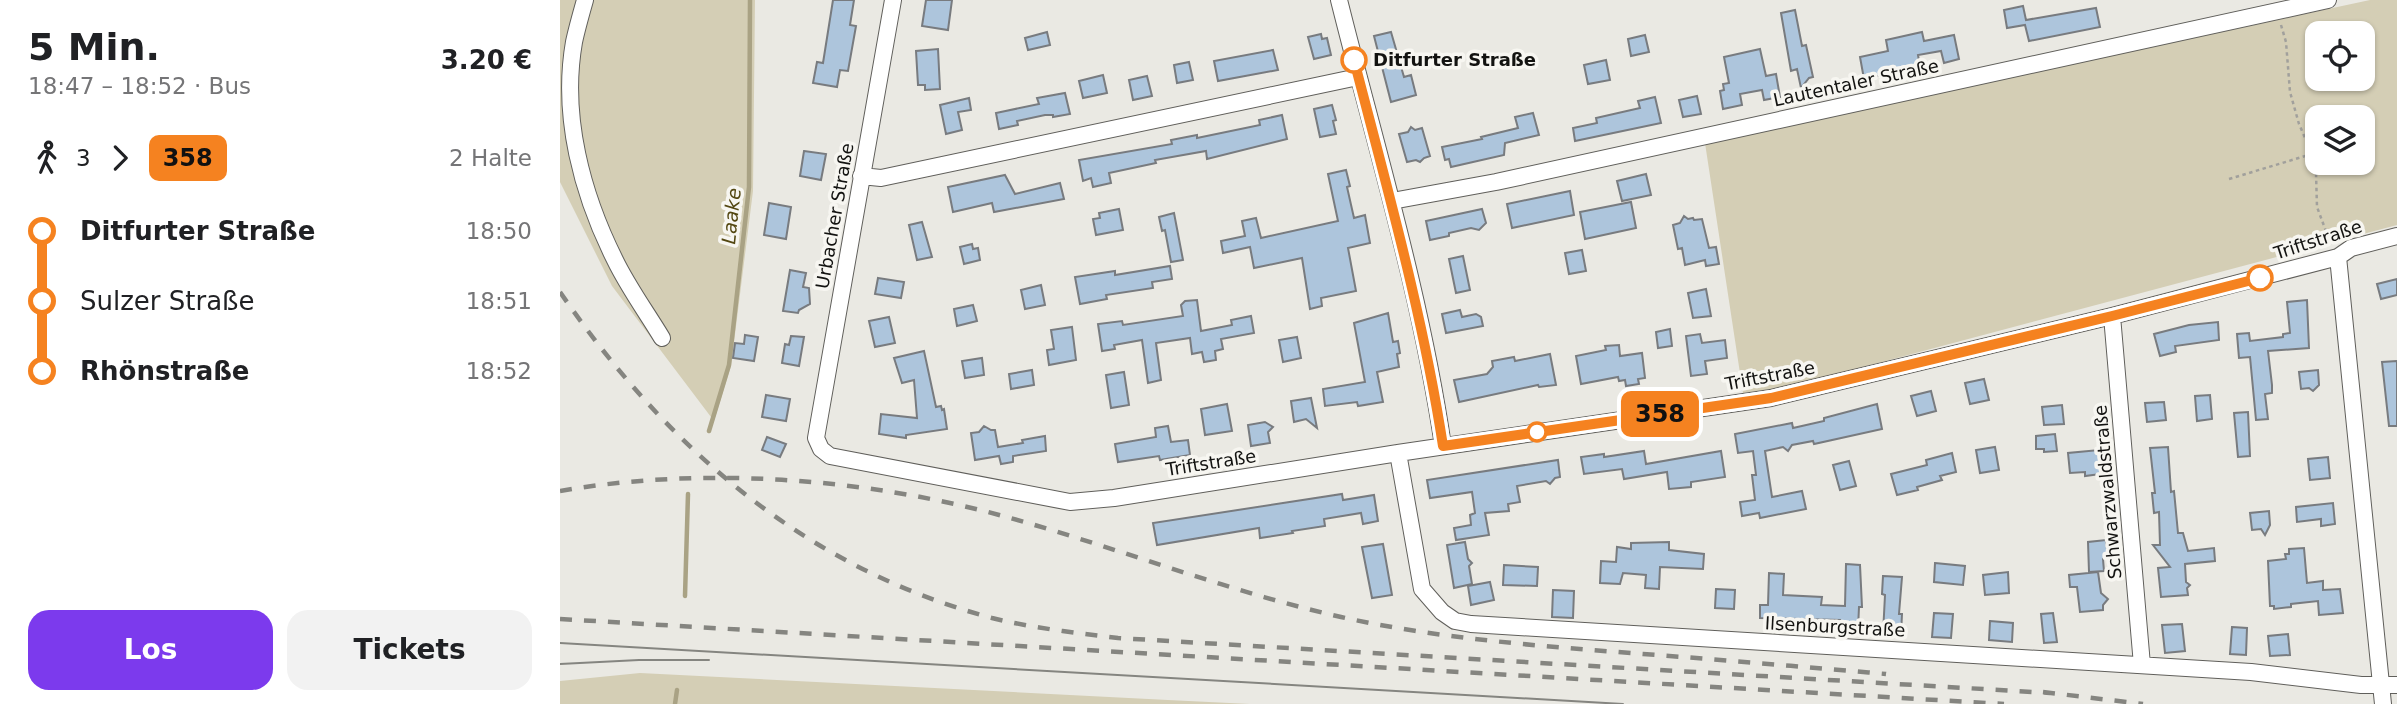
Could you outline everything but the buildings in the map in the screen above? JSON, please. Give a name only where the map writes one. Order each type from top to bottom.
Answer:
[{"type":"street","points":[[585,0],[574,44],[570,90],[574,142],[590,201],[615,261],[662,338]]},
{"type":"street","name":"Urbacher Straße","points":[[816,439],[893,0]]},
{"type":"street","points":[[1339,0],[1392,201],[1422,329],[1443,446]]},
{"type":"street","name":"Lautentaler Straße","points":[[1392,201],[1496,181],[2276,5],[2328,0]]},
{"type":"street","points":[[861,176],[881,178],[1358,77]]},
{"type":"street","name":"Triftstraße","points":[[816,439],[821,449],[830,456],[1070,502],[1114,498],[1771,398],[2112,316],[2338,257],[2351,248],[2397,236]]},
{"type":"street","points":[[2338,257],[2389,685],[2383,704]]},
{"type":"street","name":"Schwarzwaldstraße","points":[[2112,316],[2143,665]]},
{"type":"street","name":"Ilsenburgstraße","points":[[1398,453],[1422,589],[1442,612],[1455,621],[2251,672],[2389,685]]},
{"type":"path","points":[[2276,5],[2286,42],[2290,92],[2305,138]]},
{"type":"path","points":[[2229,179],[2305,156]]},
{"type":"path","points":[[2316,175],[2318,207],[2330,244],[2338,257]]},
{"type":"shaded area","points":[[560,0],[755,0],[753,191],[731,366],[714,421],[612,286],[560,182]]},
{"type":"shaded area","points":[[2370,0],[2397,0],[2397,225],[1788,387],[1743,393],[1705,143]]},
{"type":"shaded area","points":[[640,673],[1250,704],[560,704],[560,681]]},
{"type":"waterway","name":"Laake","points":[[709,431],[729,365],[749,187],[750,0]]},
{"type":"waterway","name":"Laake","points":[[685,596],[688,494]]},
{"type":"waterway","name":"Laake","points":[[675,704],[677,690]]},
{"type":"tram line","points":[[560,643],[1623,704]]},
{"type":"tram line","points":[[560,664],[709,660]]},
{"type":"railway","points":[[560,292],[602,349],[647,402],[695,451],[746,495],[802,534],[861,568],[924,596],[992,618],[1118,638],[2050,693]]},
{"type":"railway","points":[[560,491],[670,479],[783,480],[839,485],[950,503],[1003,516],[1256,595],[1378,625],[1529,645],[1886,674]]},
{"type":"railway","points":[[560,619],[2004,704]]},
{"type":"railway","points":[[2043,692],[2143,704]]},
{"type":"bus line","name":"358","points":[[1354,60],[1392,201],[1422,329],[1443,446],[1771,398],[2260,278]]},
{"type":"place","name":"Ditfurter Straße","points":[[1354,60]]}]
